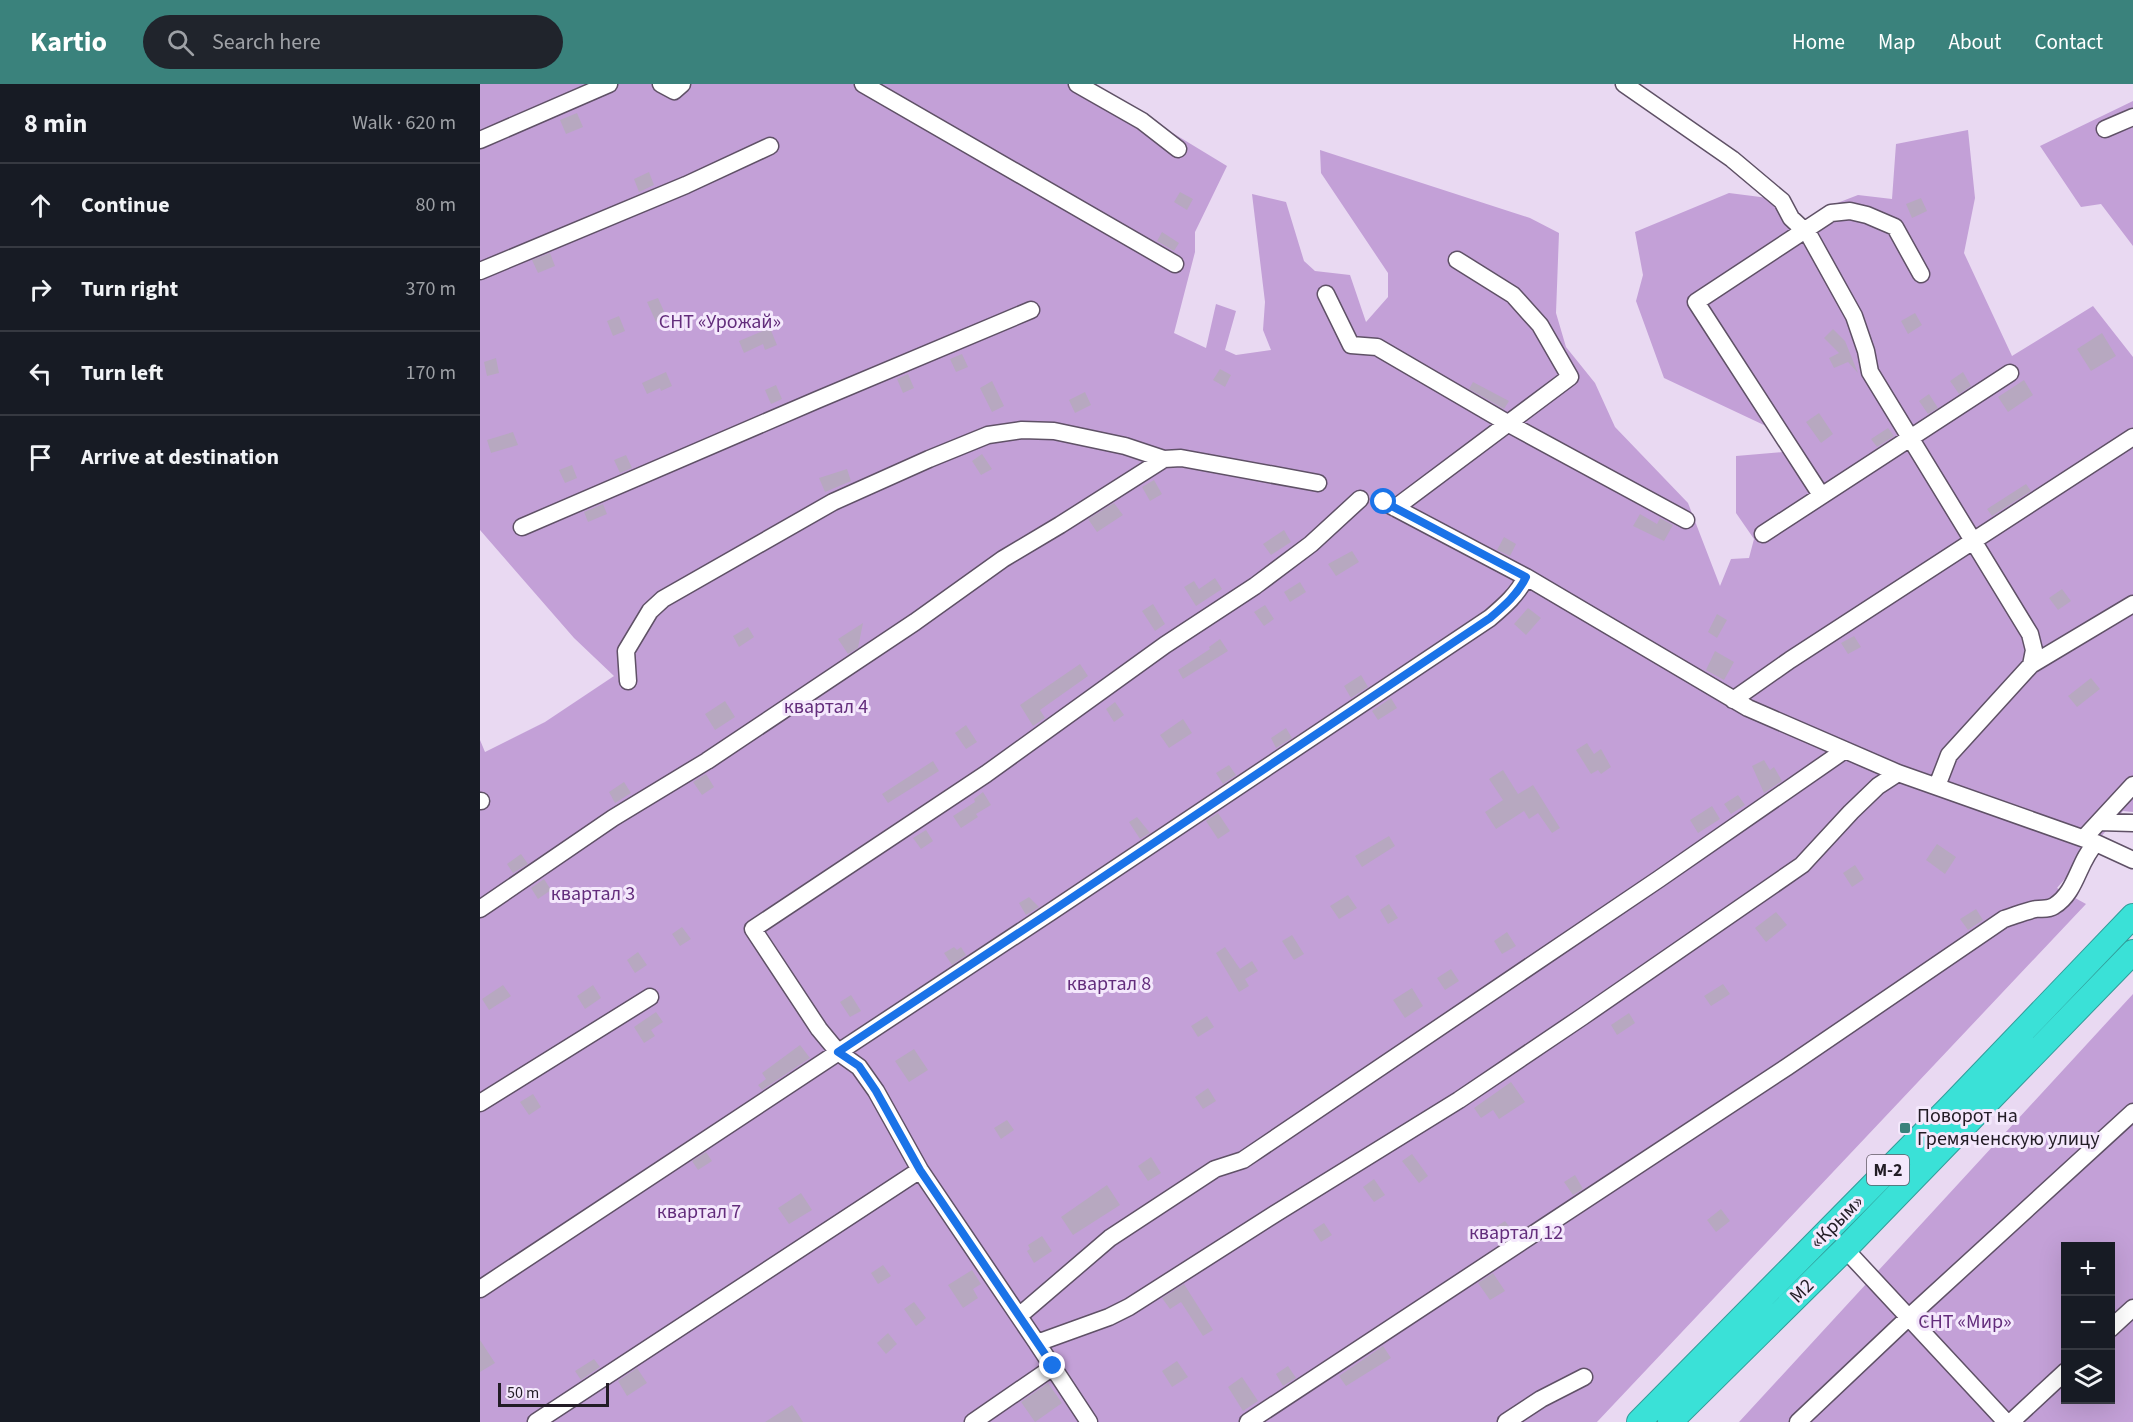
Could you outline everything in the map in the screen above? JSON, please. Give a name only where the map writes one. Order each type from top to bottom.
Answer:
[{"type":"highway","name":"«Крым»","points":[[1640,1422],[1952,1105],[2133,916]]},
{"type":"highway","name":"М2","points":[[1670,1422],[1845,1249],[2133,952]]},
{"type":"street","points":[[480,140],[609,84]]},
{"type":"street","points":[[661,84],[674,91],[682,84]]},
{"type":"street","points":[[863,84],[1175,264]]},
{"type":"street","points":[[1077,84],[1142,121],[1178,149]]},
{"type":"street","points":[[1624,84],[1755,177],[1782,201],[1791,218],[1805,232],[1854,316],[1866,351],[1870,372],[2030,634],[2034,650],[2031,665]]},
{"type":"street","points":[[2105,129],[2133,117]]},
{"type":"street","points":[[480,271],[686,185],[770,146]]},
{"type":"street","points":[[1821,495],[1696,302],[1831,213],[1867,214],[1895,227],[1921,274]]},
{"type":"street","points":[[1457,260],[1513,295],[1540,325],[1570,377],[1509,424],[1389,505],[1526,577],[1748,708],[1898,773],[2090,841],[2133,860]]},
{"type":"street","points":[[1326,294],[1351,345],[1377,347],[1509,424],[1686,520]]},
{"type":"street","points":[[522,527],[1031,310]]},
{"type":"street","points":[[1763,534],[2010,373]]},
{"type":"street","points":[[628,681],[626,651],[650,611],[663,600],[833,502],[988,435],[1022,430],[1064,433],[1125,446],[1164,459],[1181,458],[1318,483]]},
{"type":"street","points":[[1733,700],[1972,541],[2133,438]]},
{"type":"street","points":[[480,909],[613,818],[707,761],[915,622],[1003,559],[1164,459]]},
{"type":"street","points":[[1089,1422],[920,1170],[876,1091],[859,1066],[838,1052],[819,1029],[753,929],[986,774],[1165,645],[1255,586],[1311,544],[1360,499]]},
{"type":"street","points":[[480,1289],[1062,905],[1490,618],[1522,586],[1526,577]]},
{"type":"street","points":[[1937,786],[1949,755],[2031,665],[2133,604]]},
{"type":"street","points":[[1019,1317],[1110,1238],[1215,1170],[1243,1160],[1659,879],[1845,750]]},
{"type":"street","points":[[1037,1343],[1109,1317],[1129,1307],[1459,1100],[1802,865],[1878,786],[1898,773]]},
{"type":"street","points":[[1248,1422],[1777,1074],[2004,919],[2056,905],[2071,888],[2099,822],[2133,785]]},
{"type":"street","points":[[2099,822],[2133,823]]},
{"type":"street","points":[[480,1103],[650,997]]},
{"type":"street","points":[[1798,1422],[2133,1112]]},
{"type":"street","points":[[536,1422],[920,1170]]},
{"type":"street","points":[[1845,1249],[2006,1422]]},
{"type":"street","points":[[2115,1324],[2133,1308]]},
{"type":"street","points":[[973,1422],[1053,1366]]},
{"type":"street","points":[[2011,1422],[2061,1376]]},
{"type":"street","points":[[1506,1422],[1541,1399],[1584,1377]]},
{"type":"green space","points":[[480,84],[1092,84],[1227,166],[1195,232],[1195,252],[1174,333],[1206,348],[1216,304],[1236,311],[1225,350],[1236,355],[1271,350],[1263,330],[1265,302],[1252,194],[1286,202],[1304,261],[1315,271],[1350,275],[1366,322],[1388,297],[1388,273],[1321,173],[1320,150],[1530,218],[1559,233],[1556,313],[1566,347],[1595,383],[1615,427],[1688,503],[1720,586],[1731,559],[1749,558],[1754,539],[1736,513],[1736,456],[1783,452],[1766,426],[1664,378],[1636,301],[1643,275],[1635,232],[1729,193],[1783,200],[1807,221],[1827,207],[1858,195],[1892,199],[1896,144],[1968,130],[1975,198],[1964,253],[2012,356],[2093,306],[2133,357],[2133,812],[2123,811],[2057,888],[2086,904],[1597,1422],[480,1422],[480,740],[485,752],[545,722],[614,676],[574,638],[480,530]]},
{"type":"green space","points":[[2133,101],[2133,246],[2101,204],[2081,207],[2040,146]]},
{"type":"green space","name":"СНТ «Мир»","points":[[2133,994],[2133,1422],[1739,1422]]},
{"type":"building","points":[[577,113],[583,127],[566,134],[560,120]]},
{"type":"building","points":[[649,172],[654,185],[639,192],[634,179]]},
{"type":"building","points":[[1180,192],[1193,199],[1187,210],[1174,202]]},
{"type":"building","points":[[1921,198],[1927,211],[1912,218],[1906,204]]},
{"type":"building","points":[[1162,232],[1179,243],[1174,251],[1157,241]]},
{"type":"building","points":[[550,253],[555,266],[538,273],[532,260]]},
{"type":"building","points":[[658,298],[667,318],[656,322],[647,302]]},
{"type":"building","points":[[1915,313],[1922,325],[1908,334],[1901,321]]},
{"type":"building","points":[[619,316],[625,331],[613,336],[607,321]]},
{"type":"building","points":[[770,328],[777,345],[765,350],[763,344],[744,353],[739,341]]},
{"type":"building","points":[[1833,329],[1845,341],[1858,373],[1848,362],[1834,368],[1829,358],[1839,353],[1824,338]]},
{"type":"building","points":[[2102,333],[2116,356],[2091,371],[2077,349]]},
{"type":"building","points":[[962,354],[968,367],[956,372],[950,359]]},
{"type":"building","points":[[496,358],[499,373],[487,376],[484,362]]},
{"type":"building","points":[[1220,369],[1231,375],[1225,387],[1213,380]]},
{"type":"building","points":[[666,372],[672,386],[647,394],[642,383]]},
{"type":"building","points":[[1963,372],[1971,386],[1959,394],[1950,381]]},
{"type":"building","points":[[908,374],[914,388],[903,393],[897,379]]},
{"type":"building","points":[[2024,380],[2033,395],[2008,412],[1998,397]]},
{"type":"building","points":[[992,381],[1004,406],[992,412],[980,388]]},
{"type":"building","points":[[1473,382],[1509,401],[1504,409],[1469,389]]},
{"type":"building","points":[[776,385],[782,399],[771,404],[765,390]]},
{"type":"building","points":[[1085,392],[1091,405],[1075,413],[1069,400]]},
{"type":"building","points":[[1929,394],[1938,408],[1928,414],[1919,401]]},
{"type":"building","points":[[1819,413],[1833,434],[1821,443],[1806,422]]},
{"type":"building","points":[[1888,428],[1894,436],[1877,447],[1871,439]]},
{"type":"building","points":[[513,432],[518,445],[491,453],[487,440]]},
{"type":"building","points":[[982,454],[992,469],[981,475],[972,461]]},
{"type":"building","points":[[626,455],[632,468],[620,473],[614,460]]},
{"type":"building","points":[[572,465],[577,478],[565,483],[559,470]]},
{"type":"building","points":[[847,469],[851,481],[825,492],[819,478]]},
{"type":"building","points":[[1154,480],[1162,494],[1150,501],[1142,487]]},
{"type":"building","points":[[2026,484],[2031,491],[1992,516],[1987,509]]},
{"type":"building","points":[[1114,503],[1123,515],[1097,532],[1088,519]]},
{"type":"building","points":[[603,504],[607,514],[588,522],[584,512]]},
{"type":"building","points":[[1640,514],[1657,524],[1660,518],[1673,525],[1664,541],[1633,526]]},
{"type":"building","points":[[1284,530],[1291,542],[1271,555],[1263,544]]},
{"type":"building","points":[[1504,537],[1516,544],[1510,556],[1497,550]]},
{"type":"building","points":[[1352,551],[1359,562],[1336,576],[1328,564]]},
{"type":"building","points":[[1215,578],[1222,589],[1196,606],[1184,587],[1194,581],[1199,589]]},
{"type":"building","points":[[1300,582],[1306,592],[1290,602],[1284,592]]},
{"type":"building","points":[[2062,589],[2071,601],[2058,610],[2049,598]]},
{"type":"building","points":[[1153,604],[1165,624],[1155,631],[1142,611]]},
{"type":"building","points":[[1265,605],[1274,619],[1264,626],[1254,612]]},
{"type":"building","points":[[1528,608],[1541,618],[1526,635],[1514,624]]},
{"type":"building","points":[[1717,614],[1727,620],[1717,638],[1708,632]]},
{"type":"building","points":[[863,623],[858,648],[848,654],[838,639]]},
{"type":"building","points":[[748,627],[754,637],[739,647],[733,636]]},
{"type":"building","points":[[1854,636],[1861,647],[1848,654],[1841,643]]},
{"type":"building","points":[[1220,639],[1228,651],[1183,679],[1178,670],[1210,649],[1209,647]]},
{"type":"building","points":[[1715,651],[1734,662],[1724,680],[1706,670]]},
{"type":"building","points":[[1080,664],[1088,676],[1040,710],[1045,718],[1033,726],[1020,705]]},
{"type":"building","points":[[1361,675],[1368,687],[1351,698],[1344,686]]},
{"type":"building","points":[[2091,678],[2100,689],[2077,707],[2068,696]]},
{"type":"building","points":[[1391,698],[1397,708],[1378,720],[1372,711]]},
{"type":"building","points":[[725,701],[735,717],[715,730],[705,714]]},
{"type":"building","points":[[1115,702],[1124,715],[1114,722],[1106,709]]},
{"type":"building","points":[[1183,719],[1192,733],[1169,748],[1160,735]]},
{"type":"building","points":[[966,725],[977,742],[966,749],[955,733]]},
{"type":"building","points":[[1286,728],[1292,738],[1276,748],[1271,738]]},
{"type":"building","points":[[1587,743],[1594,754],[1601,749],[1611,767],[1601,774],[1598,770],[1591,774],[1576,750]]},
{"type":"building","points":[[1764,760],[1770,770],[1774,767],[1782,781],[1764,793],[1752,766]]},
{"type":"building","points":[[933,761],[939,771],[888,803],[882,794]]},
{"type":"building","points":[[1229,765],[1236,775],[1223,784],[1216,773]]},
{"type":"building","points":[[1503,770],[1518,794],[1533,785],[1560,828],[1552,833],[1538,813],[1529,819],[1524,811],[1496,829],[1485,812],[1503,800],[1489,779]]},
{"type":"building","points":[[706,774],[714,787],[702,795],[693,782]]},
{"type":"building","points":[[624,782],[631,793],[615,803],[609,792]]},
{"type":"building","points":[[983,792],[991,805],[976,814],[978,817],[961,828],[953,816],[975,802],[974,799]]},
{"type":"building","points":[[1738,795],[1745,805],[1731,814],[1724,804]]},
{"type":"building","points":[[1712,806],[1720,819],[1698,833],[1690,820]]},
{"type":"building","points":[[1218,813],[1230,831],[1218,839],[1206,821]]},
{"type":"building","points":[[1137,817],[1150,833],[1140,839],[1129,822]]},
{"type":"building","points":[[926,830],[933,841],[921,849],[913,838]]},
{"type":"building","points":[[1389,836],[1395,846],[1362,867],[1355,856]]},
{"type":"building","points":[[1937,844],[1956,857],[1945,874],[1926,860]]},
{"type":"building","points":[[521,854],[528,864],[513,873],[507,864]]},
{"type":"building","points":[[1855,865],[1864,879],[1852,887],[1843,873]]},
{"type":"building","points":[[544,879],[551,890],[538,899],[531,888]]},
{"type":"building","points":[[1348,895],[1357,908],[1339,919],[1330,906]]},
{"type":"building","points":[[1029,897],[1039,907],[1026,915],[1019,903]]},
{"type":"building","points":[[1389,904],[1398,918],[1388,924],[1380,910]]},
{"type":"building","points":[[1976,909],[1983,920],[1968,930],[1960,919]]},
{"type":"building","points":[[1776,912],[1787,925],[1766,942],[1755,928]]},
{"type":"building","points":[[682,927],[691,939],[680,946],[672,934]]},
{"type":"building","points":[[1507,932],[1516,946],[1502,954],[1494,941]]},
{"type":"building","points":[[1292,935],[1304,954],[1294,960],[1282,941]]},
{"type":"building","points":[[954,947],[957,950],[961,947],[966,955],[952,965],[944,953]]},
{"type":"building","points":[[1225,947],[1240,969],[1252,961],[1258,971],[1245,979],[1249,986],[1239,992],[1216,953]]},
{"type":"building","points":[[638,952],[647,965],[635,973],[627,960]]},
{"type":"building","points":[[1451,969],[1459,981],[1445,990],[1437,978]]},
{"type":"building","points":[[1723,984],[1730,994],[1711,1006],[1704,996]]},
{"type":"building","points":[[503,985],[511,996],[489,1010],[482,999]]},
{"type":"building","points":[[593,985],[601,998],[585,1009],[577,996]]},
{"type":"building","points":[[1412,988],[1423,1006],[1405,1018],[1393,1000]]},
{"type":"building","points":[[851,995],[861,1011],[850,1017],[840,1002]]},
{"type":"building","points":[[656,1012],[663,1022],[651,1030],[655,1036],[644,1043],[634,1027]]},
{"type":"building","points":[[1629,1013],[1635,1023],[1617,1035],[1611,1025]]},
{"type":"building","points":[[1207,1016],[1214,1027],[1198,1037],[1191,1026]]},
{"type":"building","points":[[800,1045],[810,1058],[762,1090],[758,1085],[766,1079],[762,1073]]},
{"type":"building","points":[[914,1049],[928,1070],[909,1082],[895,1061]]},
{"type":"building","points":[[1511,1082],[1525,1102],[1499,1119],[1493,1110],[1481,1118],[1474,1108]]},
{"type":"building","points":[[1208,1088],[1216,1101],[1203,1109],[1195,1097]]},
{"type":"building","points":[[533,1094],[541,1107],[529,1115],[520,1102]]},
{"type":"building","points":[[1007,1120],[1014,1130],[1001,1139],[994,1128]]},
{"type":"building","points":[[706,1152],[712,1161],[698,1170],[692,1161]]},
{"type":"building","points":[[1412,1154],[1428,1176],[1419,1183],[1402,1161]]},
{"type":"building","points":[[1151,1157],[1161,1173],[1148,1181],[1138,1166]]},
{"type":"building","points":[[1575,1175],[1583,1189],[1573,1195],[1564,1182]]},
{"type":"building","points":[[1374,1179],[1385,1195],[1374,1202],[1363,1187]]},
{"type":"building","points":[[1107,1185],[1120,1205],[1073,1235],[1061,1217]]},
{"type":"building","points":[[801,1193],[812,1210],[789,1224],[778,1208]]},
{"type":"building","points":[[1721,1209],[1730,1221],[1716,1232],[1707,1220]]},
{"type":"building","points":[[1505,1221],[1514,1233],[1499,1243],[1491,1230]]},
{"type":"building","points":[[1324,1223],[1332,1235],[1321,1242],[1313,1230]]},
{"type":"building","points":[[1042,1236],[1052,1251],[1034,1263],[1027,1251],[1030,1249],[1028,1245]]},
{"type":"building","points":[[883,1265],[891,1276],[878,1284],[871,1273]]},
{"type":"building","points":[[972,1270],[981,1284],[973,1289],[978,1298],[963,1308],[948,1285]]},
{"type":"building","points":[[1493,1273],[1505,1291],[1490,1300],[1478,1283]]},
{"type":"building","points":[[1184,1284],[1213,1330],[1203,1336],[1181,1302],[1170,1309],[1162,1298]]},
{"type":"building","points":[[914,1302],[926,1318],[916,1326],[904,1309]]},
{"type":"building","points":[[888,1333],[897,1344],[886,1354],[877,1343]]},
{"type":"building","points":[[480,1340],[495,1363],[480,1372]]},
{"type":"building","points":[[1383,1346],[1391,1358],[1346,1386],[1339,1376]]},
{"type":"building","points":[[594,1359],[600,1367],[581,1380],[575,1371]]},
{"type":"building","points":[[1177,1361],[1188,1377],[1172,1387],[1162,1371]]},
{"type":"building","points":[[1288,1366],[1296,1378],[1283,1386],[1276,1374]]},
{"type":"building","points":[[637,1368],[647,1383],[627,1396],[618,1381]]},
{"type":"building","points":[[1242,1377],[1258,1401],[1243,1411],[1228,1387]]},
{"type":"building","points":[[1048,1383],[1062,1403],[1035,1422],[1021,1402]]},
{"type":"building","points":[[792,1405],[803,1422],[765,1422]]},
{"type":"place","name":"Поворот на Гремяченскую улицу","points":[[1905,1128]]},
{"type":"route","points":[[1053,1366],[920,1170],[876,1091],[859,1066],[838,1052],[1490,618],[1522,586],[1526,577],[1384,502]]},
{"type":"park label","name":"СНТ «Урожай»","points":[[720,322]]},
{"type":"park label","name":"квартал 4","points":[[826,707]]},
{"type":"park label","name":"квартал 3","points":[[593,894]]},
{"type":"park label","name":"квартал 8","points":[[1109,984]]},
{"type":"park label","name":"квартал 7","points":[[699,1212]]},
{"type":"park label","name":"квартал 12","points":[[1516,1233]]}]
